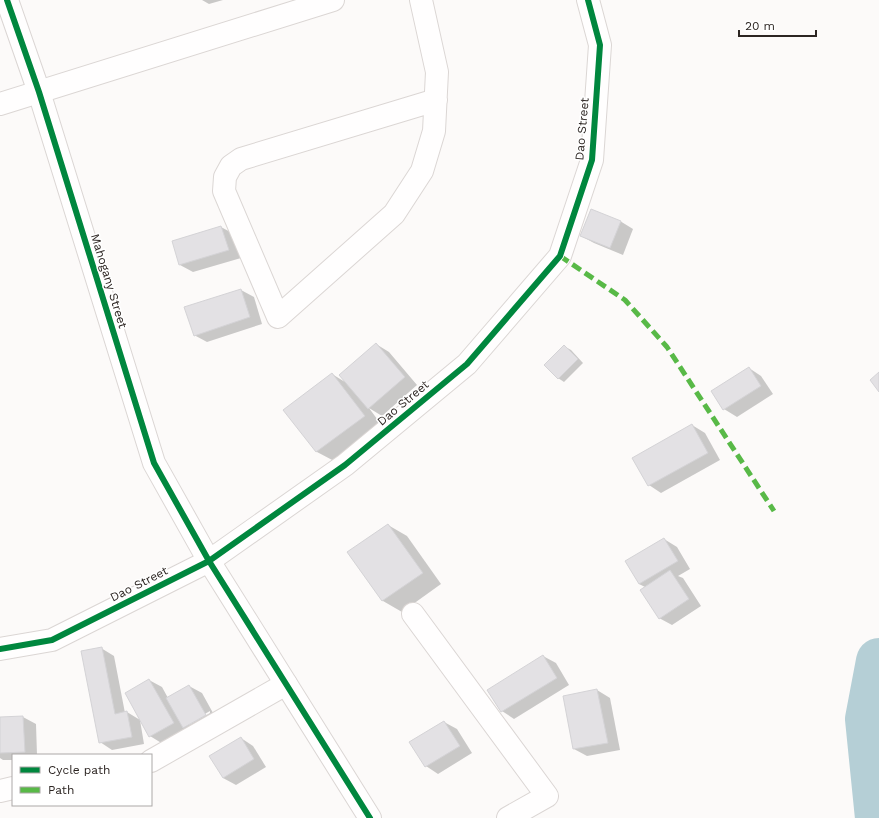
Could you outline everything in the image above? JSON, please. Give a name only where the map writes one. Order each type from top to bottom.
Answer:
[{"type":"street","name":"Mahogany Street","points":[[7,0],[39,92],[154,462],[209,561],[370,818]]},
{"type":"street","points":[[0,104],[333,0]]},
{"type":"street","points":[[422,0],[437,72],[436,100],[434,131],[422,170],[394,214],[278,317],[224,192],[225,177],[231,166],[241,159],[436,100]]},
{"type":"street","name":"Dao Street","points":[[0,649],[52,640],[209,561],[345,465],[467,364],[560,256],[592,160],[600,45],[588,0]]},
{"type":"street","points":[[413,614],[547,796],[508,818]]},
{"type":"street","points":[[152,760],[286,684]]},
{"type":"street","points":[[0,791],[12,788]]},
{"type":"building","points":[[591,209],[621,221],[610,248],[580,236]]},
{"type":"building","points":[[221,226],[229,250],[179,265],[172,241]]},
{"type":"building","points":[[241,289],[250,317],[194,336],[184,307]]},
{"type":"building","points":[[376,343],[405,377],[368,409],[339,375]]},
{"type":"building","points":[[564,345],[578,359],[558,379],[544,365]]},
{"type":"building","points":[[749,367],[761,386],[723,410],[711,391]]},
{"type":"building","points":[[879,372],[879,392],[870,380]]},
{"type":"building","points":[[332,373],[365,416],[316,452],[283,410]]},
{"type":"building","points":[[692,424],[708,453],[648,486],[632,458]]},
{"type":"building","points":[[388,524],[423,573],[382,601],[347,552]]},
{"type":"building","points":[[664,538],[678,561],[639,584],[625,561]]},
{"type":"building","points":[[670,570],[689,599],[659,619],[640,590]]},
{"type":"building","points":[[102,647],[115,714],[127,711],[132,737],[99,743],[81,651]]},
{"type":"building","points":[[543,655],[557,678],[501,712],[487,690]]},
{"type":"building","points":[[149,679],[174,723],[149,737],[125,693]]},
{"type":"building","points":[[189,685],[206,715],[183,728],[166,698]]},
{"type":"building","points":[[597,689],[608,743],[573,749],[563,696]]},
{"type":"building","points":[[23,716],[25,752],[0,753],[0,717]]},
{"type":"building","points":[[444,721],[460,746],[425,767],[409,742]]},
{"type":"building","points":[[241,737],[254,759],[223,778],[209,756]]},
{"type":"waterway","points":[[878,818],[868,719],[879,661]]},
{"type":"marked path","points":[[560,256],[625,300],[667,347],[774,511]]},
{"type":"cycle path","points":[[7,0],[39,92],[154,463],[209,561],[370,818]]},
{"type":"cycle path","points":[[0,649],[52,640],[209,561],[345,465],[467,364],[560,256],[592,160],[600,45],[588,0]]}]
